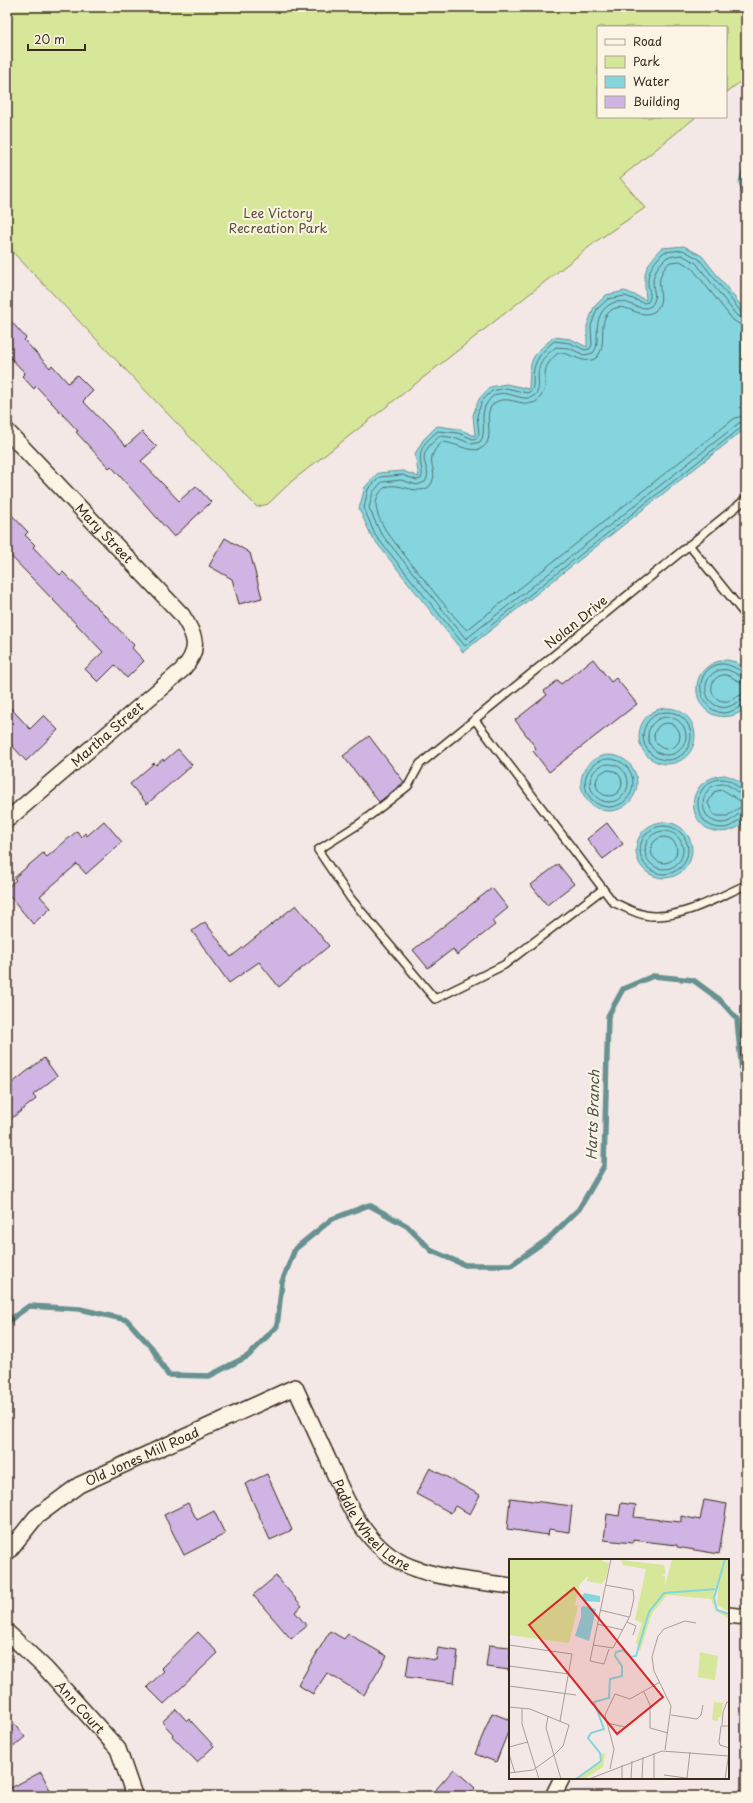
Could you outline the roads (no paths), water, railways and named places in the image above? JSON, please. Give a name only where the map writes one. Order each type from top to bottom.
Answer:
[{"type":"street","name":"Mary Street","points":[[7,431],[178,612],[190,628],[195,640]]},
{"type":"street","name":"Martha Street","points":[[7,819],[182,670],[191,659],[195,640]]},
{"type":"street","name":"Old Jones Mill Road","points":[[7,1553],[36,1516],[79,1485],[295,1386]]},
{"type":"street","name":"Paddle Wheel Lane","points":[[295,1386],[346,1499],[360,1524],[375,1543],[391,1557],[410,1567],[450,1578],[509,1586]]},
{"type":"street","points":[[729,1615],[746,1617]]},
{"type":"street","name":"Ann Court","points":[[7,1632],[46,1669],[118,1749],[134,1795]]},
{"type":"street","points":[[553,1796],[562,1779]]},
{"type":"lane","name":"Nolan Drive","points":[[603,889],[504,965],[435,999],[351,899],[318,850],[359,824],[408,786],[420,764],[746,499]]},
{"type":"lane","points":[[689,545],[746,616]]},
{"type":"lane","points":[[475,720],[613,902],[634,911],[656,916],[684,912],[746,885]]},
{"type":"water","points":[[746,158],[746,211],[739,182]]},
{"type":"water","points":[[684,246],[702,256],[746,312],[746,428],[463,652],[372,537],[359,509],[365,487],[378,473],[403,471],[419,477],[415,454],[423,440],[437,426],[459,429],[475,436],[473,415],[479,399],[490,387],[506,384],[529,389],[530,371],[533,359],[540,349],[554,337],[571,339],[587,347],[587,326],[594,307],[606,295],[625,291],[646,300],[645,277],[651,261],[662,248]]},
{"type":"water","points":[[727,660],[736,662],[746,670],[746,707],[741,712],[734,715],[717,716],[707,711],[700,702],[697,692],[698,681],[703,671],[713,664]]},
{"type":"water","points":[[661,708],[673,708],[683,712],[691,720],[695,730],[695,742],[691,752],[683,760],[673,764],[661,764],[651,760],[643,752],[639,742],[639,730],[643,720],[651,712]]},
{"type":"water","points":[[603,755],[615,755],[625,759],[633,767],[637,777],[637,789],[633,799],[625,807],[615,811],[603,811],[593,807],[585,799],[581,789],[581,777],[585,767],[593,759]]},
{"type":"water","points":[[724,775],[736,780],[746,789],[747,817],[741,825],[736,828],[728,831],[715,831],[704,826],[697,818],[694,808],[694,797],[699,787],[709,779]]},
{"type":"water","points":[[658,822],[670,822],[680,826],[688,834],[692,844],[692,856],[688,866],[680,874],[670,878],[658,878],[648,874],[640,866],[636,856],[636,844],[640,834],[648,826]]},
{"type":"waterway","name":"Harts Branch","points":[[7,1322],[29,1306],[80,1309],[127,1320],[152,1348],[168,1375],[209,1376],[248,1356],[277,1326],[282,1282],[295,1249],[332,1219],[369,1205],[407,1226],[432,1251],[465,1265],[511,1265],[548,1239],[579,1209],[604,1166],[608,1016],[623,989],[653,976],[693,980],[719,999],[737,1019],[746,1115]]},
{"type":"park label","name":"Lee Victory Recreation Park","points":[[278,220]]}]
